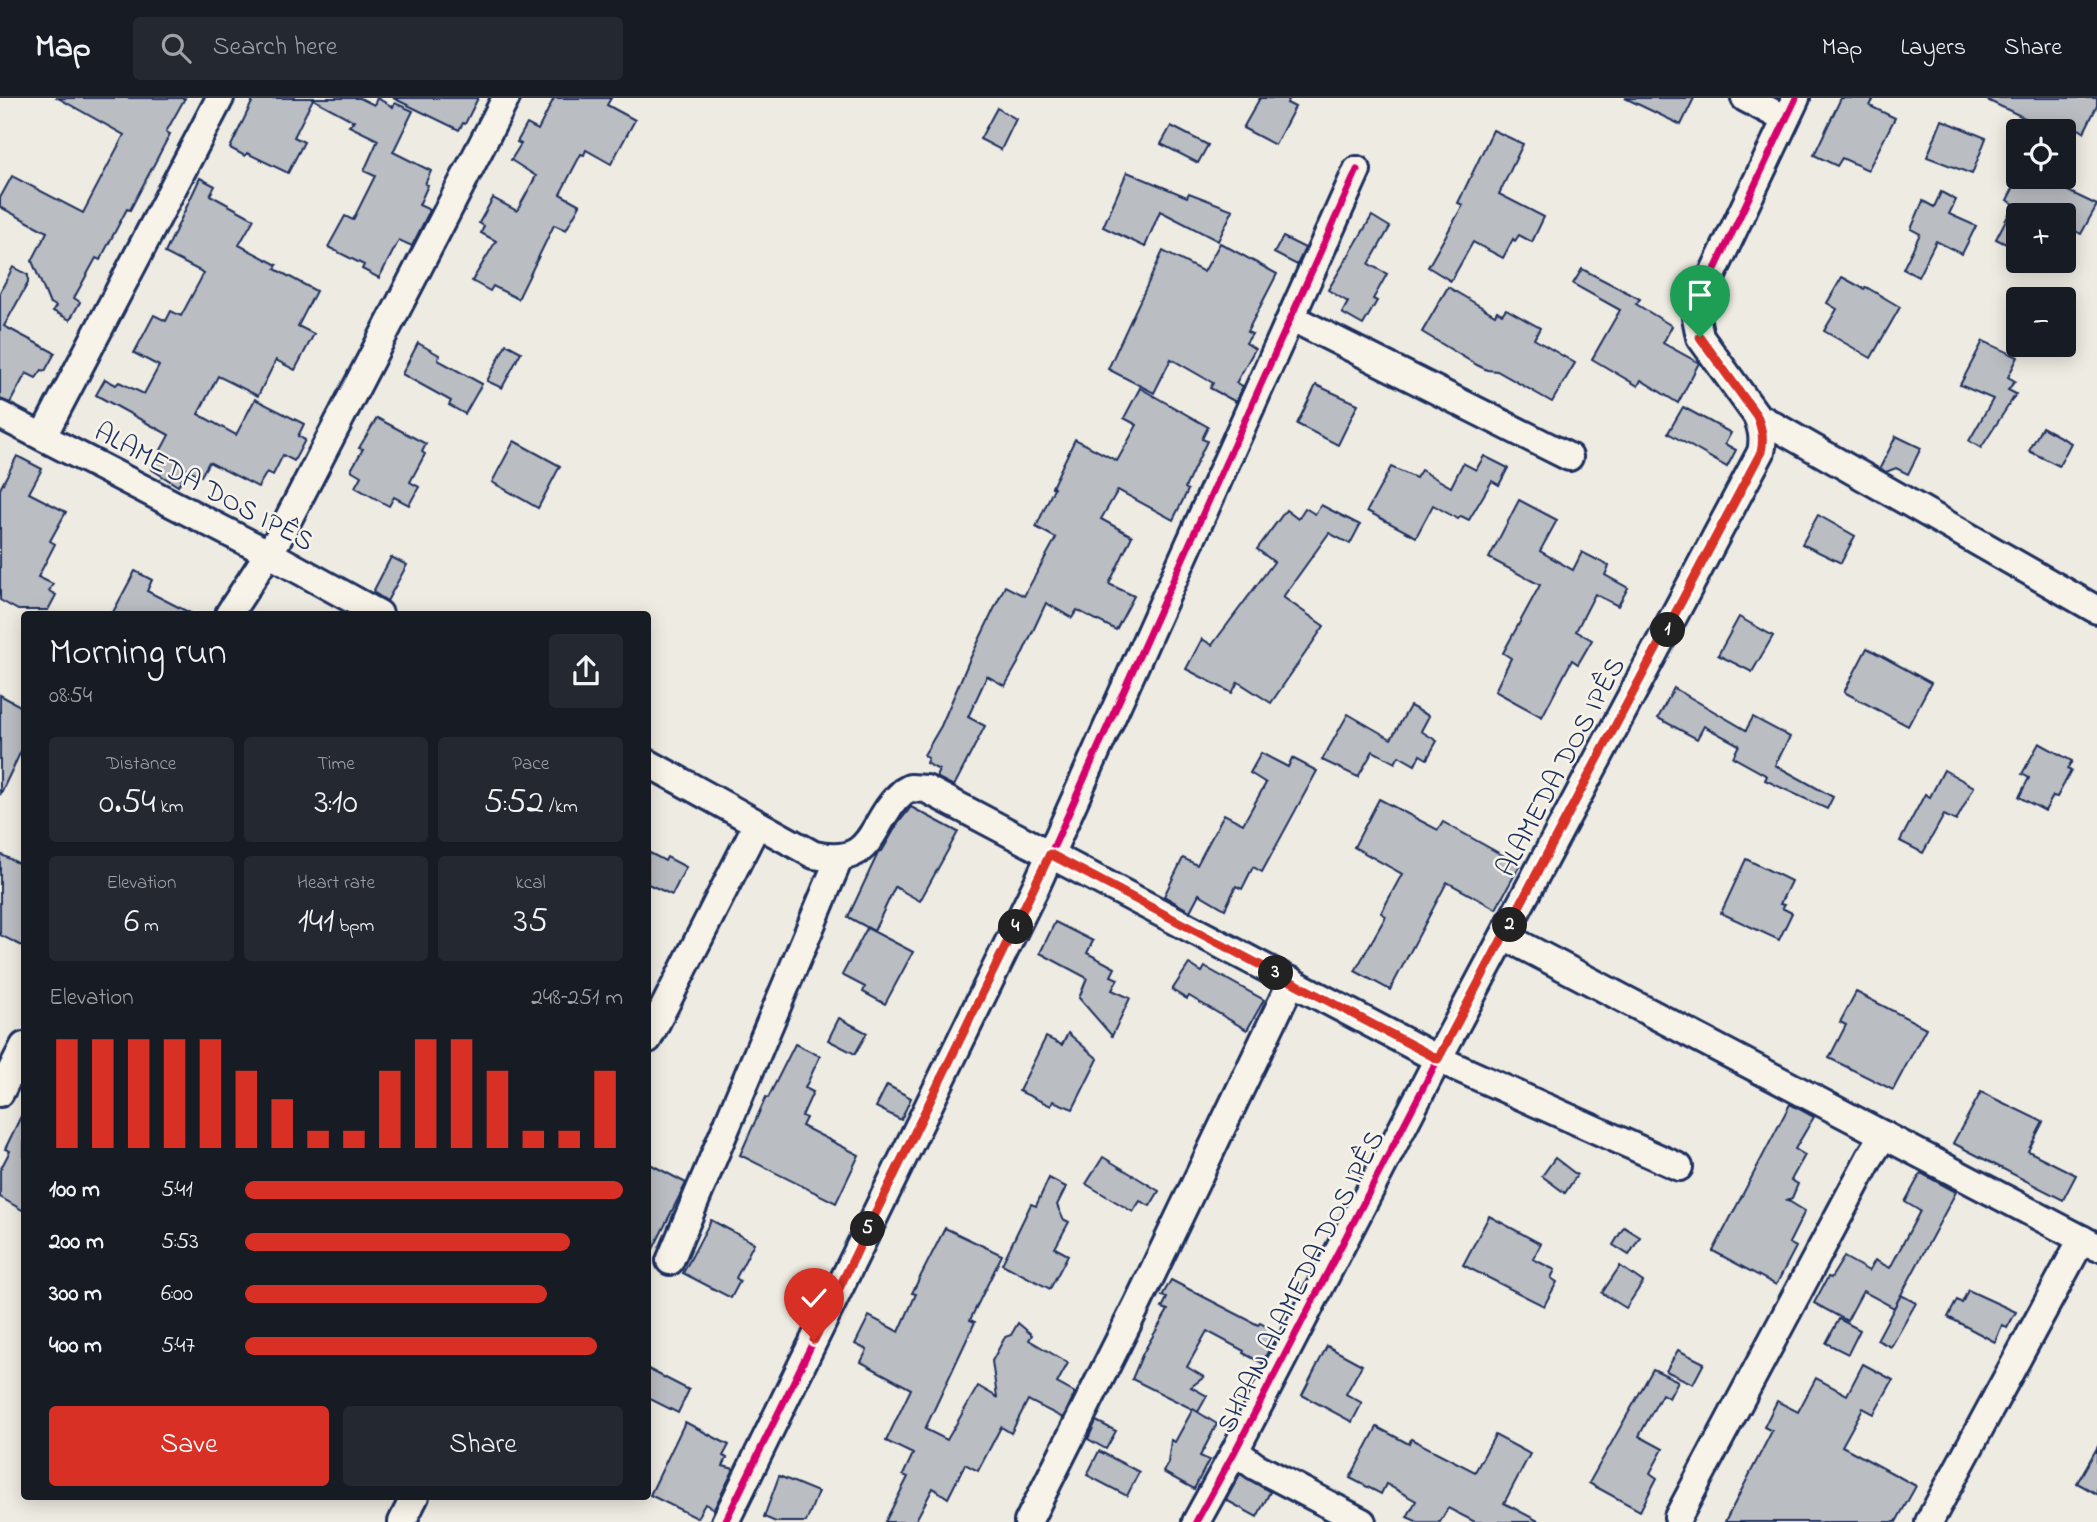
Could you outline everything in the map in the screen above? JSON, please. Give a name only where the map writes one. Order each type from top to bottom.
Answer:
[{"type":"street","points":[[43,436],[220,98]]},
{"type":"street","points":[[231,611],[270,554],[506,98]]},
{"type":"street","points":[[1745,98],[1790,109],[1707,284],[1696,317],[1700,337],[1757,416],[2097,610]]},
{"type":"street","points":[[725,1522],[1050,854],[1357,170]]},
{"type":"street","points":[[1292,318],[1569,457]]},
{"type":"street","name":"ALAMEDA DOS IPÊS","points":[[1438,1059],[1752,472],[1763,443],[1757,416]]},
{"type":"street","name":"ALAMEDA DOS IPÊS","points":[[2,420],[43,436],[374,611]]},
{"type":"street","points":[[651,765],[814,855],[839,859],[862,849],[898,796],[910,788],[926,789],[1438,1059],[1679,1167]]},
{"type":"street","points":[[651,1033],[757,824]]},
{"type":"street","points":[[670,1261],[839,859]]},
{"type":"street","points":[[1504,936],[2090,1243],[1929,1522]]},
{"type":"street","points":[[1028,1522],[1138,1303],[1292,981]]},
{"type":"street","points":[[0,1093],[21,1052]]},
{"type":"street","name":"SHPAN ALAMEDA DOS IPÊS","points":[[1196,1522],[1438,1059]]},
{"type":"street","points":[[1678,1517],[1884,1135]]},
{"type":"street","points":[[1235,1451],[1255,1466],[1362,1522]]},
{"type":"street","points":[[402,1522],[413,1500]]},
{"type":"building","points":[[58,98],[185,98],[166,132],[170,134],[130,210],[127,209],[100,260],[96,258],[74,298],[80,302],[70,320],[53,311],[56,306],[49,302],[32,261],[47,232],[0,207],[0,198],[12,176],[83,213],[124,135]]},
{"type":"building","points":[[254,98],[360,98],[374,105],[377,98],[393,107],[395,103],[413,111],[393,152],[431,171],[419,205],[430,210],[412,246],[399,240],[379,278],[362,269],[364,265],[328,247],[345,216],[353,220],[375,176],[364,171],[378,140],[349,126],[354,121],[313,99],[294,137],[304,142],[288,173],[247,153],[245,156],[230,148]]},
{"type":"building","points":[[393,98],[478,98],[459,130]]},
{"type":"building","points":[[554,98],[611,98],[607,105],[635,120],[611,164],[586,150],[584,155],[581,154],[560,194],[580,205],[566,230],[554,225],[518,299],[493,286],[490,291],[472,281],[496,241],[481,233],[484,226],[479,223],[493,198],[517,211],[536,176],[511,160],[521,144],[517,142],[527,124],[538,130]]},
{"type":"building","points":[[1260,98],[1290,98],[1287,103],[1295,107],[1275,145],[1243,128]]},
{"type":"building","points":[[1625,98],[1694,98],[1681,125]]},
{"type":"building","points":[[1841,98],[1874,98],[1870,106],[1895,118],[1868,170],[1842,158],[1837,166],[1814,155]]},
{"type":"building","points":[[1983,98],[2097,98],[2097,106],[2084,132],[2076,127],[2076,119],[2027,119]]},
{"type":"building","points":[[997,108],[1016,119],[1001,150],[980,139]]},
{"type":"building","points":[[1942,120],[1986,138],[1972,174],[1927,157]]},
{"type":"building","points":[[1171,126],[1208,145],[1198,163],[1161,144]]},
{"type":"building","points":[[1493,130],[1523,144],[1499,194],[1544,217],[1532,242],[1519,235],[1515,241],[1513,239],[1503,258],[1473,242],[1451,281],[1428,267],[1463,205],[1458,203]]},
{"type":"building","points":[[1127,172],[1187,197],[1189,193],[1233,210],[1218,241],[1160,211],[1145,247],[1103,227]]},
{"type":"building","points":[[200,178],[215,186],[210,195],[254,219],[239,245],[277,265],[275,269],[316,291],[298,326],[314,334],[295,370],[276,360],[258,396],[218,376],[198,414],[236,435],[255,399],[304,424],[298,436],[305,440],[294,461],[283,455],[273,475],[267,472],[258,487],[209,462],[201,476],[187,469],[178,486],[151,469],[169,435],[96,395],[105,379],[116,385],[119,382],[144,394],[159,366],[134,353],[154,315],[166,321],[171,311],[181,316],[204,273],[165,253]]},
{"type":"building","points":[[2013,189],[2064,189],[2097,205],[2081,234],[2076,231],[2076,203],[2012,203],[2007,200]]},
{"type":"building","points":[[1941,192],[1956,200],[1949,214],[1976,226],[1962,254],[1936,241],[1918,277],[1903,269],[1920,234],[1911,229],[1923,201],[1934,207]]},
{"type":"building","points":[[1372,216],[1390,227],[1369,264],[1387,274],[1373,299],[1377,301],[1363,325],[1342,313],[1348,302],[1328,290]]},
{"type":"building","points":[[2006,220],[2006,244],[1996,239]]},
{"type":"building","points":[[1283,237],[1305,248],[1297,265],[1274,253]]},
{"type":"building","points":[[1220,243],[1277,274],[1247,332],[1252,334],[1246,343],[1255,349],[1236,383],[1243,386],[1236,402],[1210,388],[1213,383],[1171,359],[1154,393],[1108,369],[1163,251],[1204,272]]},
{"type":"building","points":[[13,267],[28,275],[28,283],[4,326],[55,353],[45,371],[42,370],[36,378],[26,373],[10,403],[0,399],[0,292]]},
{"type":"building","points":[[1582,269],[1640,299],[1636,304],[1672,326],[1663,343],[1699,363],[1678,403],[1641,380],[1638,386],[1592,359],[1620,310],[1573,284]]},
{"type":"building","points":[[1842,277],[1864,289],[1866,287],[1900,307],[1871,358],[1824,331],[1837,309],[1827,303]]},
{"type":"building","points":[[1448,287],[1495,315],[1497,311],[1502,314],[1506,309],[1540,328],[1534,339],[1575,363],[1552,402],[1497,371],[1477,365],[1422,332]]},
{"type":"building","points":[[1983,341],[2006,352],[2006,357],[2018,357],[2008,377],[2015,381],[2008,390],[2016,394],[1981,448],[1969,441],[1993,399],[1960,385]]},
{"type":"building","points":[[418,343],[439,355],[438,360],[482,384],[465,414],[449,405],[451,401],[402,374]]},
{"type":"building","points":[[506,344],[521,352],[502,388],[487,381]]},
{"type":"building","points":[[1316,385],[1358,404],[1338,445],[1297,424]]},
{"type":"building","points":[[1140,388],[1208,427],[1202,439],[1207,441],[1185,488],[1188,490],[1173,520],[1118,490],[1101,519],[1132,536],[1109,584],[1134,596],[1116,630],[1077,610],[1072,618],[1046,603],[1005,686],[987,676],[968,717],[985,726],[954,786],[936,777],[939,770],[926,763],[928,758],[924,755],[941,726],[1005,586],[1024,596],[1056,538],[1036,527],[1075,439],[1117,461],[1137,425],[1124,418]]},
{"type":"building","points":[[1683,407],[1731,433],[1725,444],[1736,450],[1727,467],[1668,433]]},
{"type":"building","points":[[377,418],[426,444],[422,452],[425,454],[410,482],[419,487],[409,505],[394,497],[389,506],[355,487],[361,476],[351,470],[363,449],[359,448]]},
{"type":"building","points":[[2042,427],[2071,443],[2059,466],[2029,451]]},
{"type":"building","points":[[1896,436],[1921,448],[1908,474],[1896,468],[1886,472],[1880,468]]},
{"type":"building","points":[[514,441],[560,466],[538,508],[492,482]]},
{"type":"building","points":[[17,456],[42,469],[29,493],[66,512],[50,541],[55,544],[38,577],[53,584],[49,591],[56,595],[48,610],[18,610],[0,600],[0,489]]},
{"type":"building","points":[[1484,456],[1508,468],[1499,485],[1492,481],[1469,520],[1461,516],[1458,519],[1433,505],[1416,537],[1367,511],[1391,467],[1416,478],[1421,470],[1451,487],[1463,463],[1476,470]]},
{"type":"building","points":[[1519,500],[1557,520],[1540,551],[1573,570],[1582,552],[1609,566],[1605,575],[1628,588],[1618,606],[1595,594],[1576,631],[1592,640],[1578,664],[1572,660],[1542,717],[1495,691],[1511,658],[1503,653],[1540,585],[1489,558]]},
{"type":"building","points":[[1321,505],[1360,525],[1350,544],[1329,533],[1283,597],[1324,626],[1271,703],[1238,682],[1232,693],[1186,669],[1202,639],[1212,645],[1274,562],[1257,549],[1286,510],[1298,519],[1305,508],[1315,514]]},
{"type":"building","points":[[1818,515],[1855,536],[1841,563],[1802,544]]},
{"type":"building","points":[[391,557],[407,565],[387,601],[373,592]]},
{"type":"building","points":[[135,571],[152,580],[147,591],[186,611],[114,611]]},
{"type":"building","points":[[1739,617],[1773,636],[1752,672],[1718,655]]},
{"type":"building","points":[[1867,648],[1931,683],[1908,726],[1844,692]]},
{"type":"building","points":[[1674,688],[1746,730],[1753,717],[1790,737],[1775,765],[1833,797],[1827,809],[1765,780],[1767,776],[1733,757],[1739,745],[1704,726],[1697,739],[1658,718]]},
{"type":"building","points":[[0,695],[21,706],[21,751],[0,795]]},
{"type":"building","points":[[1410,706],[1429,716],[1421,731],[1437,741],[1427,759],[1420,755],[1415,765],[1399,756],[1395,763],[1373,751],[1358,777],[1322,760],[1348,714],[1391,739]]},
{"type":"building","points":[[2039,743],[2072,761],[2067,769],[2071,771],[2057,797],[2053,796],[2045,811],[2019,797],[2029,778],[2022,774]]},
{"type":"building","points":[[1261,753],[1288,767],[1292,758],[1317,771],[1262,872],[1253,867],[1242,889],[1236,886],[1225,909],[1199,894],[1190,911],[1164,896],[1183,858],[1197,865],[1224,814],[1243,824],[1266,783],[1250,773]]},
{"type":"building","points":[[1944,770],[1974,787],[1956,821],[1944,815],[1923,853],[1900,841],[1925,794],[1930,797]]},
{"type":"building","points":[[1379,799],[1438,830],[1443,822],[1520,865],[1496,909],[1447,882],[1390,990],[1355,971],[1386,916],[1381,913],[1402,874],[1354,847]]},
{"type":"building","points":[[911,807],[958,832],[920,901],[895,887],[874,931],[848,917],[879,851],[882,851]]},
{"type":"building","points":[[0,854],[21,864],[21,946],[0,935]]},
{"type":"building","points":[[651,854],[665,861],[667,857],[686,867],[672,895],[651,885]]},
{"type":"building","points":[[1746,859],[1791,881],[1780,904],[1792,913],[1779,940],[1721,913]]},
{"type":"building","points":[[1055,922],[1093,941],[1087,953],[1115,968],[1111,976],[1118,979],[1112,990],[1130,998],[1112,1036],[1079,998],[1087,978],[1040,953]]},
{"type":"building","points":[[867,928],[913,952],[885,1004],[863,992],[865,987],[842,975]]},
{"type":"building","points":[[1189,964],[1202,972],[1205,967],[1264,1000],[1247,1030],[1189,996],[1187,999],[1172,990]]},
{"type":"building","points":[[1856,992],[1926,1028],[1893,1090],[1829,1058],[1846,1025],[1840,1022]]},
{"type":"building","points":[[839,1018],[867,1033],[855,1054],[828,1040]]},
{"type":"building","points":[[1068,1033],[1098,1059],[1073,1109],[1053,1101],[1051,1106],[1019,1091],[1046,1037],[1062,1045]]},
{"type":"building","points":[[795,1044],[820,1056],[805,1088],[813,1092],[802,1116],[806,1118],[802,1126],[859,1155],[836,1203],[740,1155],[766,1097],[768,1098]]},
{"type":"building","points":[[887,1085],[911,1098],[901,1120],[876,1107]]},
{"type":"building","points":[[1981,1092],[2043,1122],[2028,1151],[2076,1175],[2063,1200],[1953,1143]]},
{"type":"building","points":[[1790,1104],[1814,1117],[1795,1149],[1805,1155],[1791,1180],[1798,1184],[1792,1198],[1787,1200],[1805,1211],[1789,1243],[1796,1247],[1776,1285],[1713,1251]]},
{"type":"building","points":[[21,1116],[21,1209],[0,1197],[0,1170],[10,1151],[5,1149]]},
{"type":"building","points":[[1103,1157],[1159,1191],[1150,1206],[1140,1201],[1133,1212],[1086,1184]]},
{"type":"building","points":[[1555,1158],[1577,1175],[1565,1193],[1542,1176]]},
{"type":"building","points":[[651,1165],[686,1183],[651,1253]]},
{"type":"building","points":[[1921,1173],[1956,1192],[1894,1308],[1863,1291],[1847,1321],[1814,1303],[1828,1277],[1831,1278],[1844,1257],[1869,1271],[1875,1260],[1890,1268],[1920,1211],[1905,1202]]},
{"type":"building","points":[[1049,1178],[1066,1187],[1057,1205],[1063,1219],[1069,1222],[1055,1248],[1068,1255],[1050,1289],[1002,1264],[1031,1204],[1036,1206]]},
{"type":"building","points":[[1489,1216],[1541,1244],[1533,1259],[1555,1270],[1551,1278],[1557,1282],[1544,1306],[1463,1265]]},
{"type":"building","points":[[711,1220],[754,1243],[736,1278],[740,1281],[731,1298],[683,1273]]},
{"type":"building","points":[[1624,1227],[1640,1237],[1629,1255],[1613,1245]]},
{"type":"building","points":[[945,1228],[1002,1255],[970,1320],[975,1322],[925,1429],[947,1440],[978,1386],[997,1397],[992,1361],[1005,1337],[1011,1335],[1018,1323],[1032,1335],[1029,1340],[1068,1363],[1057,1383],[1075,1393],[1063,1418],[1028,1400],[1011,1433],[1001,1427],[978,1471],[965,1464],[948,1498],[933,1488],[915,1522],[885,1522],[908,1477],[903,1475],[913,1454],[886,1441],[911,1389],[861,1362],[867,1350],[855,1344],[869,1316],[899,1332],[916,1294],[912,1293]]},
{"type":"building","points":[[1620,1266],[1643,1282],[1626,1308],[1602,1293]]},
{"type":"building","points":[[1171,1280],[1278,1333],[1262,1363],[1207,1331],[1187,1367],[1204,1377],[1191,1387],[1207,1396],[1198,1412],[1132,1379],[1143,1353],[1168,1310],[1162,1308],[1167,1298],[1162,1296]]},
{"type":"building","points":[[1968,1290],[2016,1312],[2007,1328],[2002,1325],[1995,1342],[1948,1317],[1957,1300],[1962,1303]]},
{"type":"building","points":[[1901,1295],[1916,1303],[1891,1347],[1877,1340]]},
{"type":"building","points":[[1839,1319],[1860,1330],[1848,1354],[1826,1343]]},
{"type":"building","points":[[1327,1346],[1362,1365],[1346,1394],[1362,1403],[1352,1422],[1302,1395]]},
{"type":"building","points":[[1678,1350],[1704,1363],[1693,1384],[1666,1371]]},
{"type":"building","points":[[1863,1364],[1893,1380],[1874,1414],[1863,1408],[1842,1446],[1916,1486],[1896,1522],[1725,1522],[1772,1431],[1764,1427],[1777,1401],[1798,1412],[1816,1378],[1847,1395]]},
{"type":"building","points":[[1653,1369],[1678,1381],[1669,1398],[1662,1394],[1639,1436],[1663,1449],[1650,1473],[1657,1478],[1640,1511],[1589,1483]]},
{"type":"building","points":[[651,1371],[689,1390],[678,1413],[651,1400]]},
{"type":"building","points":[[1193,1409],[1217,1424],[1200,1456],[1209,1460],[1194,1489],[1163,1472],[1168,1463],[1171,1440],[1175,1442]]},
{"type":"building","points":[[1096,1421],[1116,1431],[1106,1449],[1088,1439]]},
{"type":"building","points":[[685,1422],[729,1445],[723,1456],[727,1458],[723,1466],[734,1469],[714,1509],[705,1504],[697,1518],[651,1495]]},
{"type":"building","points":[[1377,1427],[1409,1444],[1411,1439],[1475,1472],[1495,1435],[1530,1454],[1504,1503],[1540,1522],[1475,1522],[1448,1508],[1440,1522],[1418,1522],[1407,1517],[1416,1501],[1386,1484],[1381,1494],[1350,1478]]},
{"type":"building","points":[[2097,1448],[2097,1494],[2077,1483]]},
{"type":"building","points":[[1099,1451],[1139,1472],[1127,1496],[1087,1475]]},
{"type":"building","points":[[1240,1474],[1270,1492],[1257,1517],[1226,1500]]},
{"type":"building","points":[[779,1476],[818,1492],[806,1522],[776,1522],[764,1517]]},
{"type":"cycle path","points":[[1196,1522],[1438,1059],[1761,452],[1762,434],[1757,416],[1700,337],[1696,317],[1708,284],[1796,98]]},
{"type":"cycle path","points":[[725,1522],[1037,884],[1357,170]]},
{"type":"route","points":[[814,1340],[1050,854],[1438,1059],[1761,452],[1762,430],[1757,416],[1700,337]]}]
